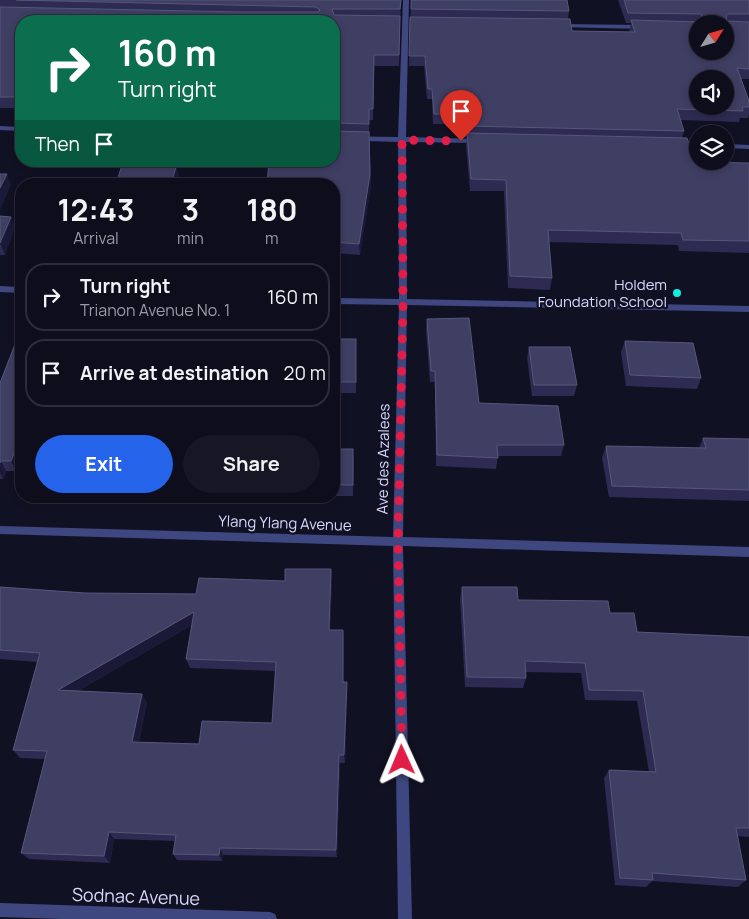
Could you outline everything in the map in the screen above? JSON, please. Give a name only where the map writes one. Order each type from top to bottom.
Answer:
[{"type":"street","name":"Ave des Azalees","points":[[405,919],[398,542],[403,304],[401,23],[406,0]]},
{"type":"street","points":[[401,23],[415,23]]},
{"type":"street","points":[[552,25],[649,27]]},
{"type":"street","points":[[0,128],[15,129]]},
{"type":"street","points":[[340,138],[491,142]]},
{"type":"street","points":[[668,145],[689,146]]},
{"type":"street","points":[[734,146],[749,147]]},
{"type":"street","points":[[0,289],[15,290]]},
{"type":"street","points":[[340,301],[403,304],[749,309]]},
{"type":"street","name":"Ylang Ylang Avenue","points":[[0,530],[749,552]]},
{"type":"street","name":"Sodnac Avenue","points":[[0,910],[270,919]]},
{"type":"building","points":[[16,0],[401,0],[400,9],[332,9],[334,15],[15,15],[15,97],[0,97],[0,7],[318,12],[320,10],[316,7]]},
{"type":"building","points":[[411,0],[567,0],[569,11],[411,9]]},
{"type":"building","points":[[624,0],[749,0],[749,14],[628,13]]},
{"type":"building","points":[[340,15],[400,16],[399,55],[374,55],[373,109],[369,109],[369,124],[340,123]]},
{"type":"building","points":[[410,17],[570,19],[572,31],[635,32],[631,20],[689,22],[689,60],[734,60],[734,21],[749,22],[749,69],[737,68],[749,101],[749,107],[742,107],[743,111],[734,111],[734,70],[689,70],[689,109],[677,109],[684,131],[466,126],[465,114],[434,114],[432,89],[428,89],[425,56],[409,56]]},
{"type":"building","points":[[340,131],[369,132],[370,174],[359,244],[340,242],[340,178],[268,178],[268,167],[340,167]]},
{"type":"building","points":[[467,133],[687,138],[689,144],[689,170],[734,170],[734,163],[749,163],[749,241],[683,240],[681,233],[548,230],[552,278],[510,276],[506,180],[471,179]]},
{"type":"building","points":[[121,167],[176,167],[173,178],[118,178]]},
{"type":"building","points":[[0,174],[7,174],[0,188]]},
{"type":"building","points":[[0,216],[11,217],[0,243]]},
{"type":"building","points":[[469,318],[479,403],[558,406],[564,445],[497,445],[498,458],[437,455],[435,371],[431,371],[427,319]]},
{"type":"building","points":[[340,339],[356,339],[356,382],[340,382]]},
{"type":"building","points":[[625,341],[693,343],[701,378],[630,375]]},
{"type":"building","points":[[15,344],[15,451],[11,461],[1,461],[0,463],[0,383]]},
{"type":"building","points":[[529,347],[570,347],[577,385],[534,385]]},
{"type":"building","points":[[703,438],[749,439],[749,490],[612,486],[606,446],[706,448]]},
{"type":"building","points":[[340,449],[353,449],[353,485],[340,485]]},
{"type":"building","points":[[285,569],[331,569],[329,630],[343,630],[343,682],[347,682],[344,755],[339,755],[336,850],[220,848],[219,855],[173,854],[176,835],[109,832],[104,856],[21,853],[47,751],[13,750],[40,653],[0,650],[0,587],[85,593],[196,594],[199,578],[285,581]],"holes":[[[194,612],[186,659],[276,662],[272,723],[202,721],[199,744],[132,742],[142,694],[58,690]]]},
{"type":"building","points":[[462,587],[517,587],[518,600],[608,601],[610,613],[634,613],[637,632],[749,637],[749,828],[736,828],[746,880],[652,873],[653,880],[620,878],[609,770],[656,772],[643,691],[589,690],[585,663],[525,661],[526,678],[467,677]]},
{"type":"place","name":"Holdem Foundation School","points":[[677,293]]},
{"type":"route","points":[[402,760],[398,542],[403,304],[402,140],[461,141]]}]
